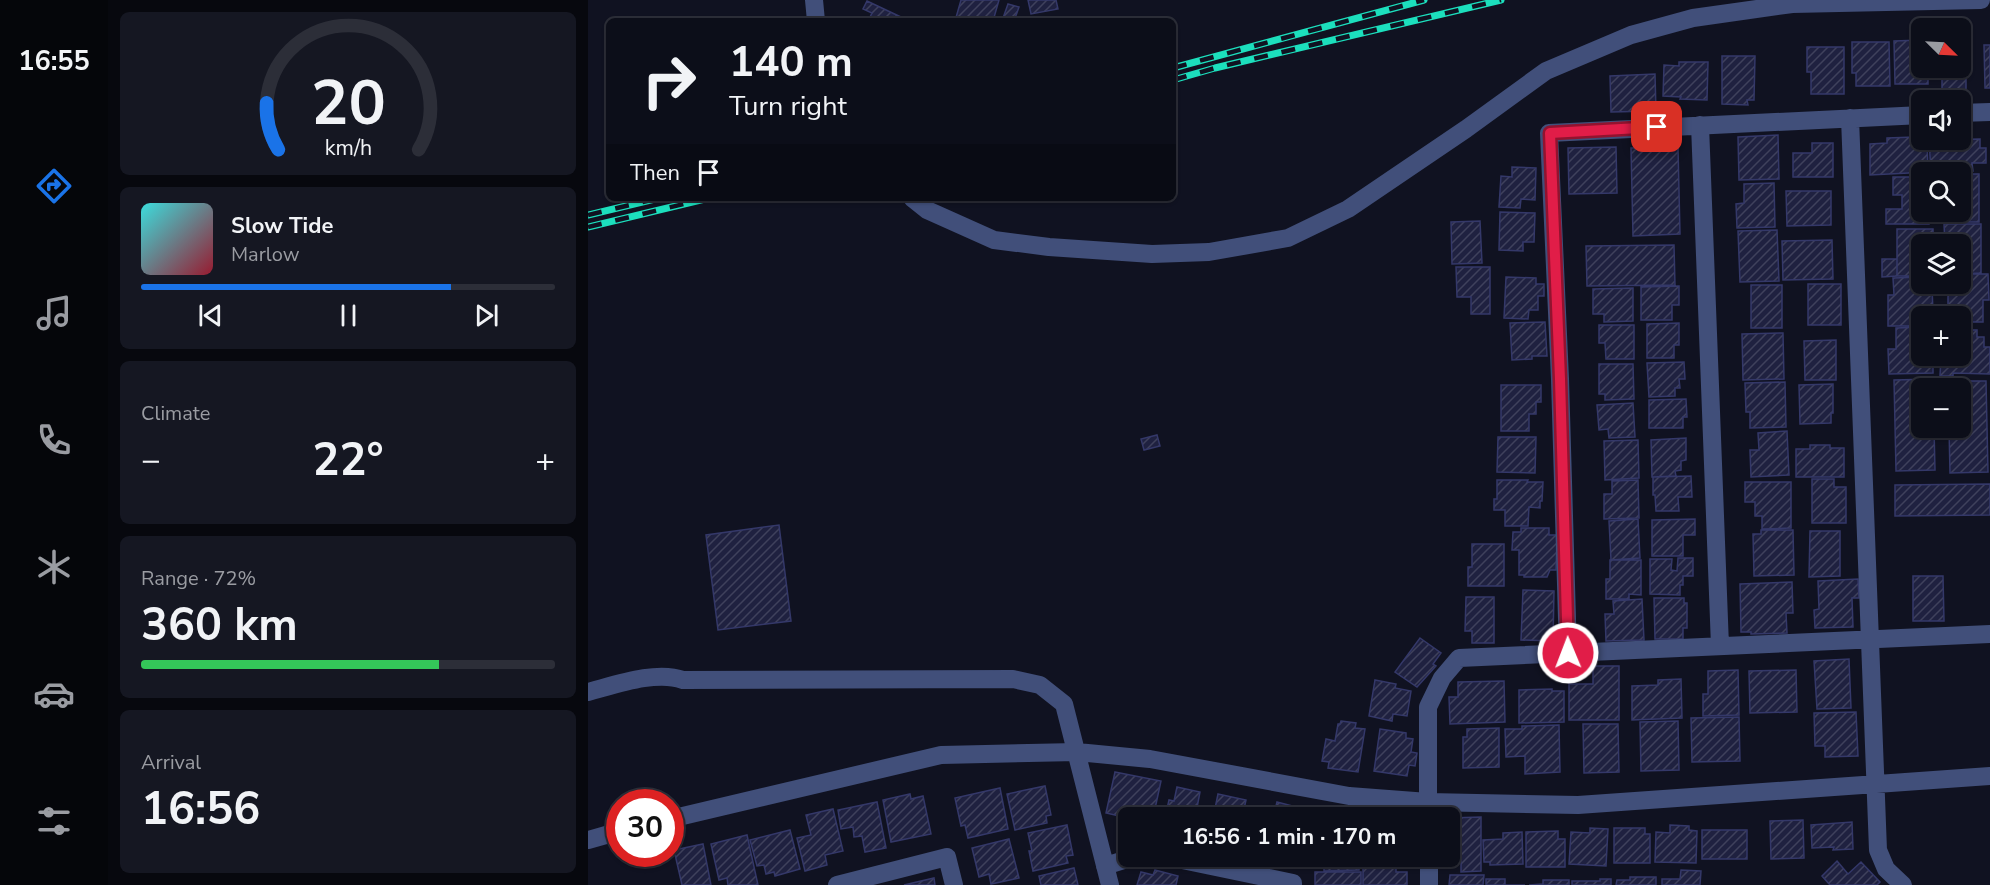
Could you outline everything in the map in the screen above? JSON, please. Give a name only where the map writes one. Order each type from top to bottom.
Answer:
[{"type":"street","points":[[814,0],[816,18]]},
{"type":"street","points":[[916,201],[927,210],[994,240],[1049,247],[1152,254],[1209,252],[1288,238],[1348,209],[1466,129],[1546,71],[1631,35],[1694,18],[1792,4],[1981,0]]},
{"type":"street","points":[[1971,112],[1990,111]]},
{"type":"street","points":[[1568,653],[1550,133],[1911,115]]},
{"type":"street","points":[[1850,118],[1878,850],[1886,868],[1903,885]]},
{"type":"street","points":[[1700,125],[1720,646]]},
{"type":"street","points":[[1428,807],[1428,708],[1442,678],[1459,658],[1990,633]]},
{"type":"street","points":[[588,692],[633,680],[672,676],[683,680],[739,681],[1013,680],[1040,685],[1064,705],[1110,885]]},
{"type":"street","points":[[684,816],[941,755],[1077,752],[1150,759],[1411,807]]},
{"type":"street","points":[[1460,809],[1578,805],[1990,776]]},
{"type":"street","points":[[588,840],[606,835]]},
{"type":"street","points":[[837,885],[947,857],[954,885]]},
{"type":"street","points":[[1105,866],[1118,862]]},
{"type":"street","points":[[1216,867],[1293,883],[1293,885]]},
{"type":"street","points":[[1428,867],[1429,885]]},
{"type":"building","points":[[961,0],[999,0],[994,18],[956,18]]},
{"type":"building","points":[[1028,0],[1056,0],[1058,9],[1031,14]]},
{"type":"building","points":[[867,1],[903,18],[870,18],[872,13],[863,9]]},
{"type":"building","points":[[1008,4],[1019,7],[1015,18],[1003,18]]},
{"type":"building","points":[[1911,40],[1911,78],[1928,78],[1928,84],[1895,84],[1894,41]]},
{"type":"building","points":[[1852,42],[1889,42],[1890,86],[1856,86],[1856,73],[1852,73]]},
{"type":"building","points":[[1984,45],[1990,45],[1990,88],[1985,88]]},
{"type":"building","points":[[1807,47],[1844,47],[1844,94],[1811,94],[1811,72],[1807,72]]},
{"type":"building","points":[[1722,56],[1755,56],[1754,100],[1747,100],[1748,105],[1722,104]]},
{"type":"building","points":[[1679,62],[1708,62],[1707,100],[1663,96],[1664,65],[1679,66]]},
{"type":"building","points":[[1655,74],[1656,111],[1611,112],[1610,76]]},
{"type":"building","points":[[1942,78],[1966,78],[1966,90],[1942,90]]},
{"type":"building","points":[[1778,135],[1779,179],[1739,180],[1738,137]]},
{"type":"building","points":[[1911,137],[1911,150],[1927,150],[1928,162],[1911,162],[1911,173],[1870,175],[1870,144],[1887,143],[1887,138]]},
{"type":"building","points":[[1971,139],[1980,139],[1980,148],[1986,148],[1986,163],[1972,163],[1973,171],[1971,171],[1971,162],[1930,162],[1930,150],[1971,150]]},
{"type":"building","points":[[1812,143],[1833,143],[1833,177],[1793,177],[1793,153],[1812,153]]},
{"type":"building","points":[[1616,147],[1617,193],[1569,194],[1568,148]]},
{"type":"building","points":[[1678,147],[1680,234],[1633,236],[1631,148]]},
{"type":"building","points":[[1512,167],[1536,168],[1535,200],[1521,199],[1520,208],[1499,207],[1501,176],[1512,177]]},
{"type":"building","points":[[1971,174],[1979,174],[1979,222],[1971,222]]},
{"type":"building","points":[[1893,177],[1911,177],[1911,222],[1929,222],[1929,224],[1886,224],[1886,209],[1902,209],[1902,195],[1893,195]]},
{"type":"building","points":[[1774,183],[1775,227],[1737,228],[1736,204],[1744,203],[1744,184]]},
{"type":"building","points":[[1786,191],[1831,191],[1831,225],[1787,226]]},
{"type":"building","points":[[1500,212],[1535,213],[1534,242],[1523,242],[1523,251],[1499,250]]},
{"type":"building","points":[[1480,221],[1482,263],[1452,264],[1451,222]]},
{"type":"building","points":[[1944,224],[1981,224],[1981,273],[1971,273],[1971,234],[1944,234]]},
{"type":"building","points":[[1897,229],[1933,229],[1933,234],[1911,234],[1911,276],[1897,276]]},
{"type":"building","points":[[1777,230],[1779,281],[1740,282],[1738,231]]},
{"type":"building","points":[[1832,240],[1833,279],[1783,280],[1782,241]]},
{"type":"building","points":[[1674,245],[1675,285],[1587,286],[1586,246]]},
{"type":"building","points":[[1882,259],[1897,259],[1897,276],[1882,277]]},
{"type":"building","points":[[1456,267],[1490,267],[1490,314],[1471,314],[1471,297],[1457,297]]},
{"type":"building","points":[[1971,274],[1988,274],[1989,300],[1983,300],[1983,322],[1971,322],[1971,306],[1948,306],[1948,294],[1971,294]]},
{"type":"building","points":[[1506,277],[1536,278],[1536,284],[1544,284],[1544,296],[1538,296],[1538,310],[1529,310],[1528,319],[1504,318]]},
{"type":"building","points":[[1911,277],[1911,294],[1932,294],[1933,306],[1911,306],[1911,326],[1888,326],[1888,295],[1894,295],[1893,278]]},
{"type":"building","points":[[1808,284],[1841,284],[1841,325],[1808,325]]},
{"type":"building","points":[[1751,285],[1782,285],[1782,328],[1751,328]]},
{"type":"building","points":[[1679,286],[1679,305],[1672,305],[1672,320],[1641,320],[1641,287]]},
{"type":"building","points":[[1633,288],[1633,321],[1604,322],[1604,314],[1593,314],[1593,289]]},
{"type":"building","points":[[1545,322],[1547,356],[1512,360],[1510,323]]},
{"type":"building","points":[[1679,323],[1679,345],[1674,345],[1674,358],[1647,358],[1647,324]]},
{"type":"building","points":[[1599,325],[1634,325],[1634,359],[1606,359],[1605,343],[1599,343]]},
{"type":"building","points":[[1911,327],[1911,366],[1933,366],[1933,373],[1889,374],[1888,349],[1896,349],[1896,328]]},
{"type":"building","points":[[1971,330],[1977,330],[1977,337],[1984,337],[1984,347],[1990,347],[1990,374],[1953,373],[1953,376],[1940,376],[1940,366],[1971,366]]},
{"type":"building","points":[[1783,333],[1784,379],[1743,380],[1742,334]]},
{"type":"building","points":[[1836,340],[1836,380],[1805,380],[1804,341]]},
{"type":"building","points":[[1684,362],[1685,379],[1679,379],[1680,388],[1675,388],[1675,396],[1649,397],[1647,363]]},
{"type":"building","points":[[1599,364],[1633,364],[1634,399],[1605,400],[1605,394],[1599,394]]},
{"type":"building","points":[[1894,380],[1911,380],[1911,438],[1934,438],[1935,470],[1896,471]]},
{"type":"building","points":[[1971,381],[1986,381],[1988,472],[1950,473],[1949,438],[1971,438]]},
{"type":"building","points":[[1785,382],[1786,427],[1750,428],[1750,412],[1746,412],[1745,383]]},
{"type":"building","points":[[1833,384],[1831,423],[1800,424],[1799,385]]},
{"type":"building","points":[[1501,385],[1541,385],[1541,402],[1536,402],[1536,414],[1529,414],[1529,431],[1501,431]]},
{"type":"building","points":[[1686,399],[1687,417],[1683,417],[1683,428],[1649,428],[1649,400]]},
{"type":"building","points":[[1633,403],[1635,437],[1609,438],[1608,429],[1599,430],[1597,405]]},
{"type":"building","points":[[1787,431],[1789,475],[1751,477],[1750,450],[1759,450],[1758,433]]},
{"type":"building","points":[[1157,435],[1160,446],[1144,450],[1141,439]]},
{"type":"building","points":[[1498,437],[1536,437],[1535,473],[1497,472]]},
{"type":"building","points":[[1686,438],[1686,460],[1681,461],[1681,470],[1675,471],[1676,476],[1652,477],[1651,440]]},
{"type":"building","points":[[1638,440],[1639,478],[1605,480],[1604,441]]},
{"type":"building","points":[[1810,445],[1844,448],[1844,477],[1796,477],[1796,449],[1810,449]]},
{"type":"building","points":[[1691,476],[1692,497],[1678,497],[1679,511],[1656,511],[1653,477]]},
{"type":"building","points":[[1812,479],[1834,479],[1834,487],[1846,487],[1846,523],[1812,523]]},
{"type":"building","points":[[1497,480],[1543,482],[1540,508],[1529,507],[1528,526],[1505,526],[1505,510],[1494,510],[1494,499],[1497,499]]},
{"type":"building","points":[[1638,480],[1639,518],[1604,519],[1604,494],[1612,494],[1612,481]]},
{"type":"building","points":[[1745,482],[1791,482],[1791,528],[1762,529],[1762,516],[1755,516],[1755,502],[1745,502]]},
{"type":"building","points":[[1990,484],[1990,515],[1895,516],[1895,485]]},
{"type":"building","points":[[1638,519],[1640,558],[1611,560],[1609,521]]},
{"type":"building","points":[[1695,519],[1695,535],[1683,535],[1683,556],[1652,556],[1652,520]]},
{"type":"building","points":[[779,525],[791,621],[718,630],[706,535]]},
{"type":"building","points":[[1521,528],[1549,528],[1549,535],[1557,535],[1556,570],[1550,570],[1547,577],[1519,575],[1519,550],[1512,550],[1513,532],[1521,532]]},
{"type":"building","points":[[1761,530],[1793,530],[1794,575],[1754,576],[1753,534],[1761,534]]},
{"type":"building","points":[[1810,531],[1840,531],[1840,576],[1809,577]]},
{"type":"building","points":[[1472,544],[1504,544],[1504,586],[1468,586],[1468,567],[1472,567]]},
{"type":"building","points":[[1678,558],[1693,558],[1693,576],[1683,576],[1680,595],[1650,594],[1650,559],[1672,559],[1671,570],[1677,571]]},
{"type":"building","points":[[1610,560],[1641,560],[1641,595],[1629,594],[1629,599],[1606,599],[1606,579],[1610,579]]},
{"type":"building","points":[[1913,576],[1943,576],[1944,621],[1913,621]]},
{"type":"building","points":[[1858,579],[1859,598],[1852,598],[1853,627],[1815,628],[1814,610],[1819,609],[1818,581]]},
{"type":"building","points":[[1792,582],[1793,613],[1786,613],[1787,633],[1741,632],[1740,584]]},
{"type":"building","points":[[1523,590],[1554,591],[1553,641],[1521,640]]},
{"type":"building","points":[[1466,597],[1494,597],[1494,643],[1472,643],[1472,631],[1465,631]]},
{"type":"building","points":[[1654,598],[1684,598],[1684,603],[1687,603],[1687,628],[1683,628],[1683,639],[1655,639]]},
{"type":"building","points":[[1642,599],[1644,640],[1606,641],[1605,614],[1614,614],[1613,601]]},
{"type":"building","points":[[1420,638],[1441,653],[1433,664],[1436,666],[1417,687],[1395,672]]},
{"type":"building","points":[[1849,659],[1851,708],[1817,709],[1814,661]]},
{"type":"building","points":[[1593,666],[1619,666],[1619,720],[1569,720],[1569,684],[1593,684]]},
{"type":"building","points":[[1738,670],[1739,715],[1703,716],[1703,694],[1708,694],[1708,671]]},
{"type":"building","points":[[1796,670],[1797,712],[1750,713],[1749,671]]},
{"type":"building","points":[[1681,679],[1682,718],[1632,720],[1632,686],[1658,685],[1658,680]]},
{"type":"building","points":[[1375,680],[1396,684],[1395,688],[1411,691],[1407,716],[1393,714],[1392,721],[1369,716]]},
{"type":"building","points":[[1504,681],[1505,722],[1450,724],[1449,697],[1458,697],[1458,682]]},
{"type":"building","points":[[1552,689],[1552,691],[1564,691],[1564,722],[1519,723],[1519,690]]},
{"type":"building","points":[[1856,712],[1858,756],[1825,757],[1825,746],[1815,746],[1814,713]]},
{"type":"building","points":[[1739,717],[1740,761],[1692,762],[1691,718]]},
{"type":"building","points":[[1341,721],[1356,723],[1355,728],[1365,729],[1358,772],[1328,768],[1329,762],[1322,761],[1326,739],[1335,741],[1338,724]]},
{"type":"building","points":[[1678,721],[1679,770],[1641,771],[1640,722]]},
{"type":"building","points":[[1583,724],[1618,724],[1619,772],[1584,773]]},
{"type":"building","points":[[1559,725],[1560,772],[1525,774],[1525,756],[1506,757],[1505,729]]},
{"type":"building","points":[[1499,728],[1499,767],[1463,768],[1463,737],[1467,737],[1467,729]]},
{"type":"building","points":[[1380,729],[1406,733],[1406,738],[1413,739],[1411,752],[1417,753],[1415,766],[1409,765],[1407,776],[1374,771]]},
{"type":"building","points":[[1115,772],[1161,781],[1155,807],[1118,807],[1118,816],[1106,813]]},
{"type":"building","points":[[1045,786],[1051,815],[1046,816],[1047,823],[1015,830],[1007,794]]},
{"type":"building","points":[[1177,787],[1200,792],[1197,807],[1167,807],[1169,800],[1174,801]]},
{"type":"building","points":[[1000,788],[1008,829],[968,838],[965,825],[961,826],[955,798]]},
{"type":"building","points":[[910,794],[911,799],[923,796],[931,834],[891,842],[883,800]]},
{"type":"building","points":[[1218,794],[1246,800],[1244,807],[1215,807]]},
{"type":"building","points":[[877,802],[886,848],[865,852],[862,836],[854,837],[853,827],[841,829],[838,810]]},
{"type":"building","points":[[1277,802],[1296,807],[1276,807]]},
{"type":"building","points":[[833,809],[843,851],[825,855],[827,865],[805,871],[797,838],[811,835],[806,815]]},
{"type":"building","points":[[1481,817],[1481,871],[1461,872],[1460,818]]},
{"type":"building","points":[[1803,820],[1804,858],[1771,859],[1770,821]]},
{"type":"building","points":[[1852,822],[1853,849],[1812,848],[1811,825]]},
{"type":"building","points":[[1067,825],[1073,855],[1066,856],[1068,863],[1033,871],[1028,833]]},
{"type":"building","points":[[1670,825],[1689,826],[1689,830],[1697,831],[1696,863],[1655,862],[1656,832],[1670,833]]},
{"type":"building","points":[[1590,828],[1608,829],[1606,866],[1569,864],[1571,832],[1590,833]]},
{"type":"building","points":[[1614,828],[1645,828],[1645,834],[1650,834],[1650,863],[1614,863]]},
{"type":"building","points":[[790,830],[800,869],[775,876],[774,872],[766,874],[764,865],[757,866],[750,840]]},
{"type":"building","points":[[1702,830],[1747,830],[1747,859],[1702,859]]},
{"type":"building","points":[[1558,831],[1558,839],[1565,839],[1565,867],[1526,867],[1526,832]]},
{"type":"building","points":[[1522,832],[1523,864],[1490,865],[1490,862],[1484,862],[1483,840],[1503,839],[1503,833]]},
{"type":"building","points":[[747,835],[758,885],[728,885],[727,878],[719,880],[711,844]]},
{"type":"building","points":[[1009,839],[1019,878],[991,884],[989,874],[979,877],[972,848]]},
{"type":"building","points":[[703,844],[711,885],[682,885],[678,867],[684,867],[684,848]]},
{"type":"building","points":[[1837,861],[1848,874],[1861,862],[1880,882],[1877,885],[1830,885],[1822,876]]},
{"type":"building","points":[[1324,867],[1359,867],[1359,870],[1324,871]]},
{"type":"building","points":[[1363,867],[1396,867],[1396,872],[1407,872],[1407,885],[1363,885]]},
{"type":"building","points":[[1074,868],[1078,885],[1041,885],[1039,876]]},
{"type":"building","points":[[1155,870],[1178,876],[1176,885],[1137,885],[1141,872],[1153,875]]},
{"type":"building","points":[[1681,870],[1701,871],[1700,885],[1662,885],[1662,879],[1680,879]]},
{"type":"building","points":[[1315,872],[1361,872],[1361,885],[1315,885]]},
{"type":"building","points":[[1450,875],[1484,875],[1483,885],[1449,885]]},
{"type":"building","points":[[1630,877],[1656,877],[1656,885],[1616,885],[1617,880],[1630,880]]},
{"type":"building","points":[[934,878],[935,885],[904,885]]},
{"type":"building","points":[[1486,879],[1505,879],[1505,885],[1486,885]]},
{"type":"building","points":[[1600,879],[1611,879],[1611,885],[1572,885],[1572,881],[1600,881]]},
{"type":"building","points":[[1543,880],[1569,880],[1569,885],[1529,885],[1543,884]]},
{"type":"railway","points":[[1176,67],[1424,0]]},
{"type":"railway","points":[[1176,79],[1501,0]]},
{"type":"railway","points":[[588,215],[646,201]]},
{"type":"railway","points":[[588,227],[696,201]]},
{"type":"route","points":[[1568,653],[1550,133],[1657,127]]}]
